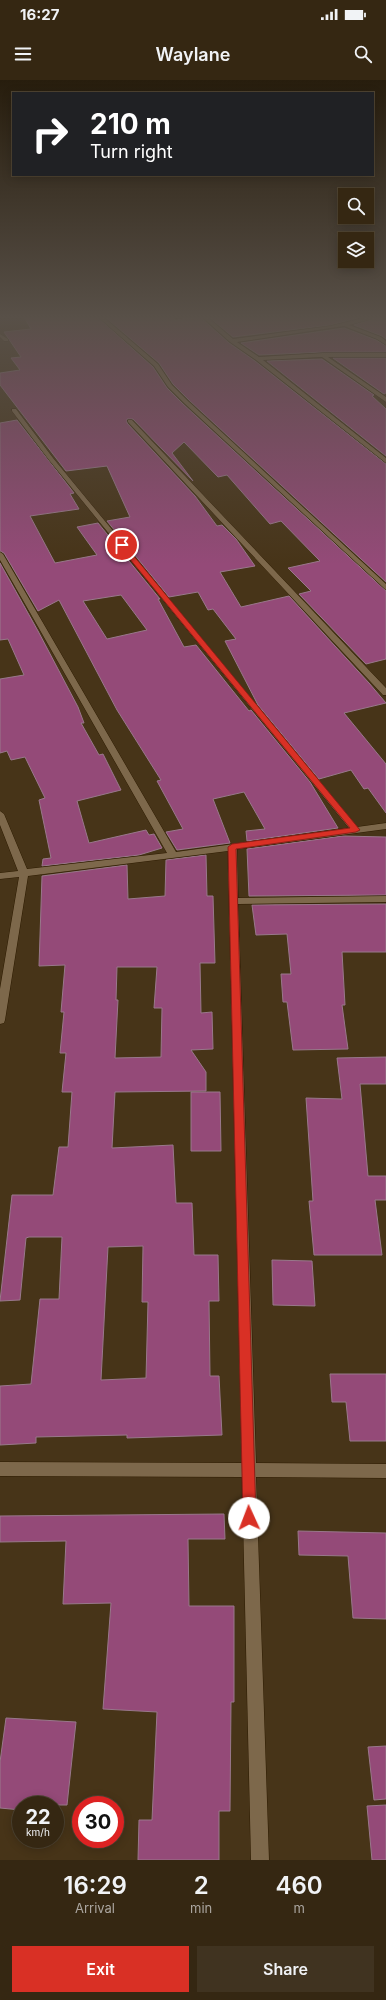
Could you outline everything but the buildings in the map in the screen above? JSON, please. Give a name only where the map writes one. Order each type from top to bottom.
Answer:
[{"type":"street","points":[[182,398],[386,588]]},
{"type":"street","points":[[307,398],[386,461]]},
{"type":"street","points":[[14,410],[51,459],[356,830]]},
{"type":"street","points":[[130,422],[386,693]]},
{"type":"street","points":[[0,554],[173,855]]},
{"type":"street","points":[[0,814],[24,873],[0,1020]]},
{"type":"street","points":[[0,876],[173,855],[386,826]]},
{"type":"street","points":[[232,847],[248,1472],[260,1860]]},
{"type":"street","points":[[233,901],[386,899]]},
{"type":"street","points":[[0,1469],[248,1472],[386,1471]]},
{"type":"route","points":[[122,545],[356,830],[232,847],[249,1518]]}]
